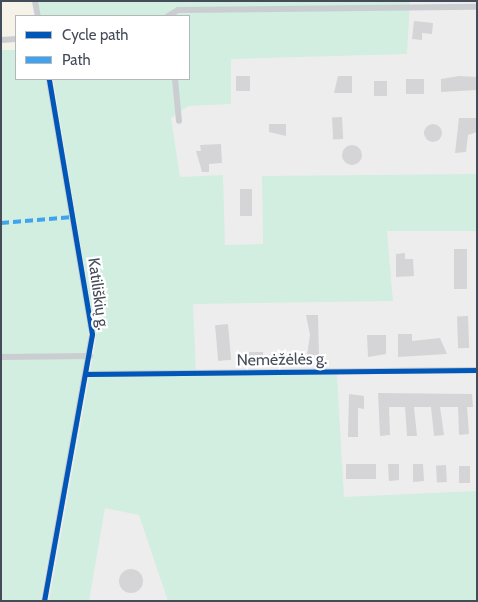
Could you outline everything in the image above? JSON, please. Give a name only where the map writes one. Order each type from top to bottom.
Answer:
[{"type":"street","points":[[35,1],[38,15]]},
{"type":"street","points":[[170,15],[178,10],[477,8]]},
{"type":"street","points":[[1,40],[15,39]]},
{"type":"street","name":"Katiliškių g.","points":[[44,601],[90,356],[90,311],[49,80]]},
{"type":"street","points":[[175,80],[179,122]]},
{"type":"street","points":[[1,357],[90,356]]},
{"type":"street","name":"Nemėžėlės g.","points":[[87,374],[477,370]]},
{"type":"shaded area","points":[[1,1],[31,1],[34,15],[15,15],[15,50],[1,50]]},
{"type":"green space","points":[[38,1],[410,1],[407,54],[231,59],[231,104],[188,106],[171,118],[180,177],[223,175],[225,245],[263,244],[262,176],[477,174],[477,231],[387,231],[393,301],[193,304],[196,375],[337,375],[344,497],[477,491],[477,601],[168,601],[139,515],[105,508],[89,601],[49,601],[96,339],[53,80],[190,80],[190,15],[41,15]]},
{"type":"green space","points":[[1,50],[15,50],[15,80],[46,80],[88,324],[88,348],[40,601],[1,601]]},
{"type":"building","points":[[414,21],[433,23],[432,34],[422,33],[422,40],[412,39]]},
{"type":"building","points":[[236,76],[250,76],[250,91],[236,91]]},
{"type":"building","points":[[338,76],[352,76],[352,93],[334,93]]},
{"type":"building","points":[[459,76],[477,77],[477,90],[441,92],[441,79]]},
{"type":"building","points":[[406,79],[424,79],[424,94],[406,94]]},
{"type":"building","points":[[374,81],[387,81],[387,96],[374,96]]},
{"type":"building","points":[[342,117],[343,139],[333,139],[332,118]]},
{"type":"building","points":[[459,118],[477,118],[477,132],[468,135],[466,152],[455,153]]},
{"type":"building","points":[[269,124],[286,124],[286,136],[269,132]]},
{"type":"building","points":[[433,124],[440,126],[442,133],[440,140],[433,142],[426,140],[424,133],[426,126]]},
{"type":"building","points":[[221,144],[222,163],[209,164],[209,172],[202,172],[196,151],[201,151],[200,145]]},
{"type":"building","points":[[352,145],[359,148],[362,155],[359,162],[352,165],[345,162],[342,155],[345,148]]},
{"type":"building","points":[[240,189],[252,189],[252,216],[240,216]]},
{"type":"building","points":[[454,249],[467,249],[467,289],[454,289]]},
{"type":"building","points":[[405,253],[405,259],[413,259],[414,276],[396,277],[396,254]]},
{"type":"building","points":[[306,315],[318,315],[319,355],[307,355],[310,335]]},
{"type":"building","points":[[457,316],[468,316],[469,348],[458,348]]},
{"type":"building","points":[[228,324],[231,360],[218,361],[215,325]]},
{"type":"building","points":[[398,334],[412,334],[412,341],[440,338],[447,354],[398,357]]},
{"type":"building","points":[[367,335],[386,335],[386,354],[368,357]]},
{"type":"building","points":[[245,352],[263,352],[263,361],[245,361]]},
{"type":"building","points":[[378,393],[472,394],[473,407],[467,407],[469,434],[459,435],[458,407],[440,407],[444,435],[434,436],[431,407],[414,407],[417,436],[407,436],[405,407],[389,407],[390,435],[380,436]]},
{"type":"building","points":[[349,394],[364,396],[364,409],[358,408],[358,437],[348,437]]},
{"type":"building","points":[[346,464],[376,464],[376,479],[346,479]]},
{"type":"building","points":[[388,464],[399,464],[399,480],[389,481]]},
{"type":"building","points":[[413,464],[423,464],[424,481],[413,482]]},
{"type":"building","points":[[446,465],[447,482],[437,483],[436,466]]},
{"type":"building","points":[[459,466],[470,466],[470,483],[459,483]]},
{"type":"building","points":[[131,569],[139,573],[143,581],[139,589],[131,593],[123,589],[119,581],[123,573]]},
{"type":"marked path","points":[[1,223],[73,217]]},
{"type":"cycle path","points":[[44,601],[92,334],[49,80]]},
{"type":"cycle path","points":[[87,374],[477,370]]}]
